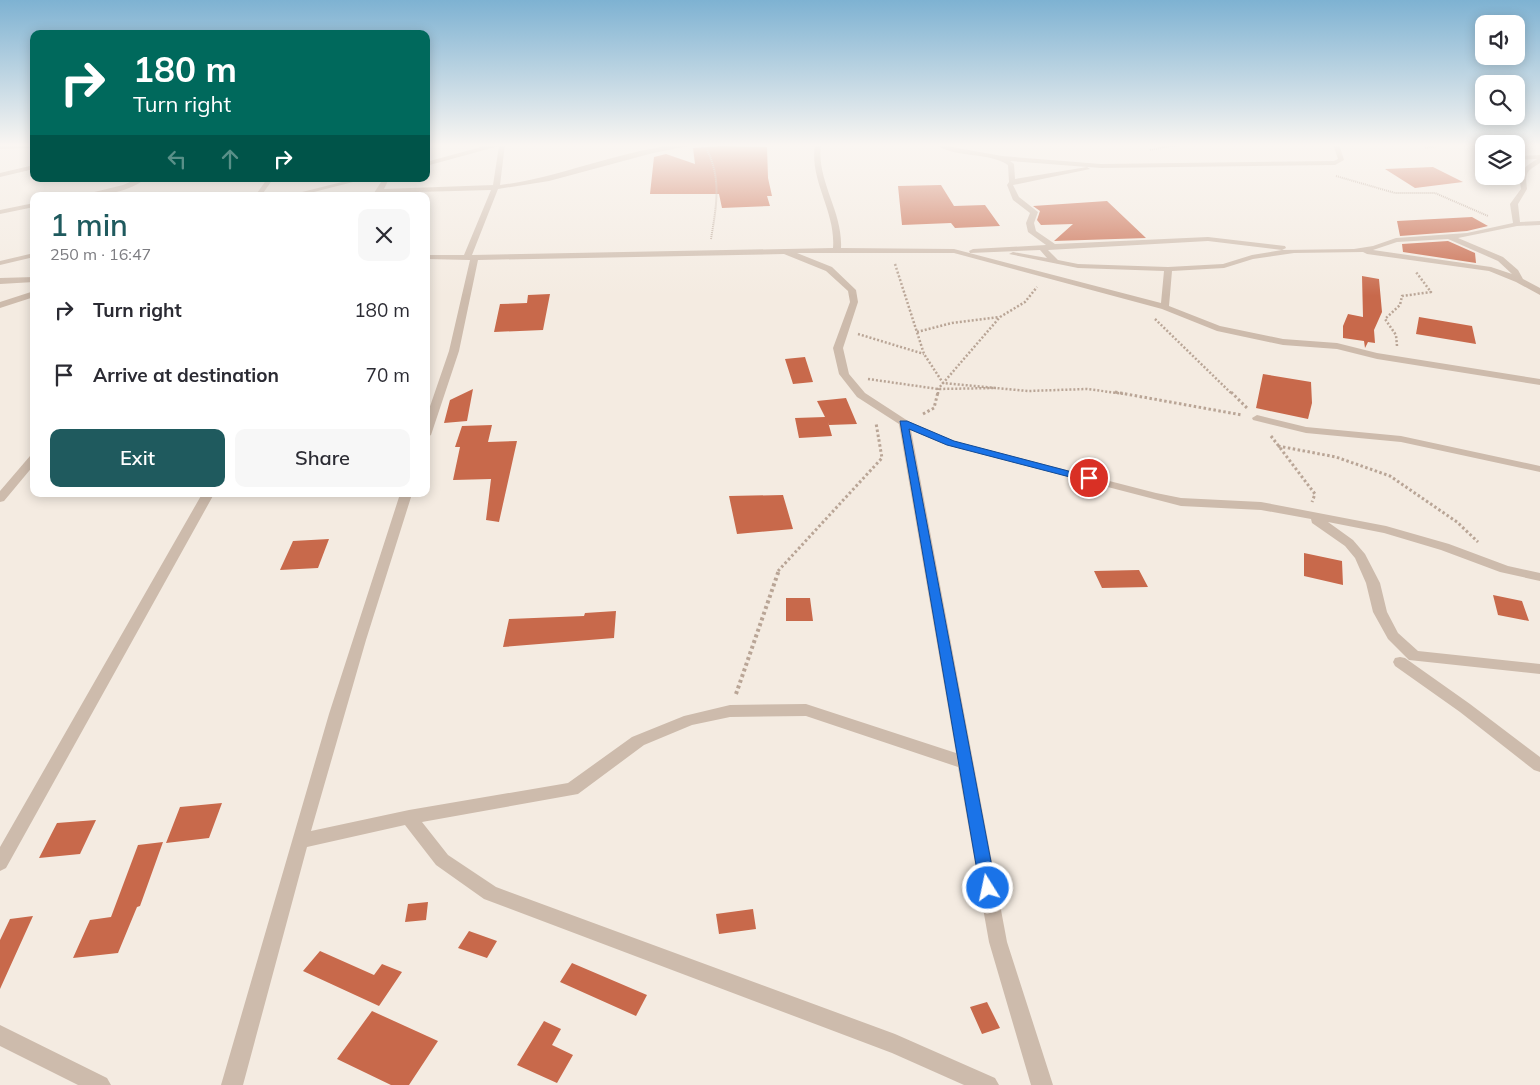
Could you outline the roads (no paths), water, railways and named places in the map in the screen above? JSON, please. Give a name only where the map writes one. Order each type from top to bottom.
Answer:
[{"type":"street","points":[[430,423],[454,351],[471,257],[493,195]]},
{"type":"street","points":[[827,195],[838,225],[840,238],[837,250]]},
{"type":"street","points":[[1013,195],[1034,212],[1030,223],[1032,232],[1054,247]]},
{"type":"street","points":[[1517,224],[1514,204],[1520,195]]},
{"type":"street","points":[[0,212],[30,207]]},
{"type":"street","points":[[1354,251],[1374,248],[1396,240],[1478,234],[1517,224],[1540,223]]},
{"type":"street","points":[[1448,236],[1506,263],[1518,273],[1520,280]]},
{"type":"street","points":[[430,257],[708,254],[837,250],[993,251],[1208,239],[1256,244],[1294,251]]},
{"type":"street","points":[[1042,247],[1055,262]]},
{"type":"street","points":[[954,251],[1131,296],[1231,332],[1288,343],[1337,346],[1377,356],[1538,383]]},
{"type":"street","points":[[993,251],[1055,262],[1106,268],[1168,269],[1224,266],[1268,254],[1294,251],[1354,251],[1491,269],[1520,280],[1540,292]]},
{"type":"street","points":[[787,252],[830,269],[852,290],[854,302],[843,329],[838,348],[844,374],[862,395],[904,423],[950,443],[1181,502],[1244,504],[1307,514],[1386,530],[1445,547],[1504,569],[1540,577]]},
{"type":"street","points":[[0,263],[30,256]]},
{"type":"street","points":[[1165,307],[1168,269]]},
{"type":"street","points":[[0,281],[30,279]]},
{"type":"street","points":[[0,305],[30,295]]},
{"type":"street","points":[[1257,418],[1306,430],[1401,439],[1540,469]]},
{"type":"street","points":[[904,423],[998,942],[1042,1085]]},
{"type":"street","points":[[0,498],[30,463]]},
{"type":"street","points":[[0,863],[206,497]]},
{"type":"street","points":[[232,1085],[300,841],[381,568],[405,497]]},
{"type":"street","points":[[1307,514],[1332,529],[1349,543],[1360,557],[1373,583],[1380,612],[1393,636],[1414,656],[1540,669]]},
{"type":"street","points":[[1400,662],[1472,713],[1540,766]]},
{"type":"street","points":[[300,841],[409,817],[572,789],[638,741],[689,720],[730,711],[806,710],[966,764]]},
{"type":"street","points":[[409,817],[442,860],[490,892],[895,1044],[988,1085]]},
{"type":"street","points":[[0,1035],[100,1085]]}]
